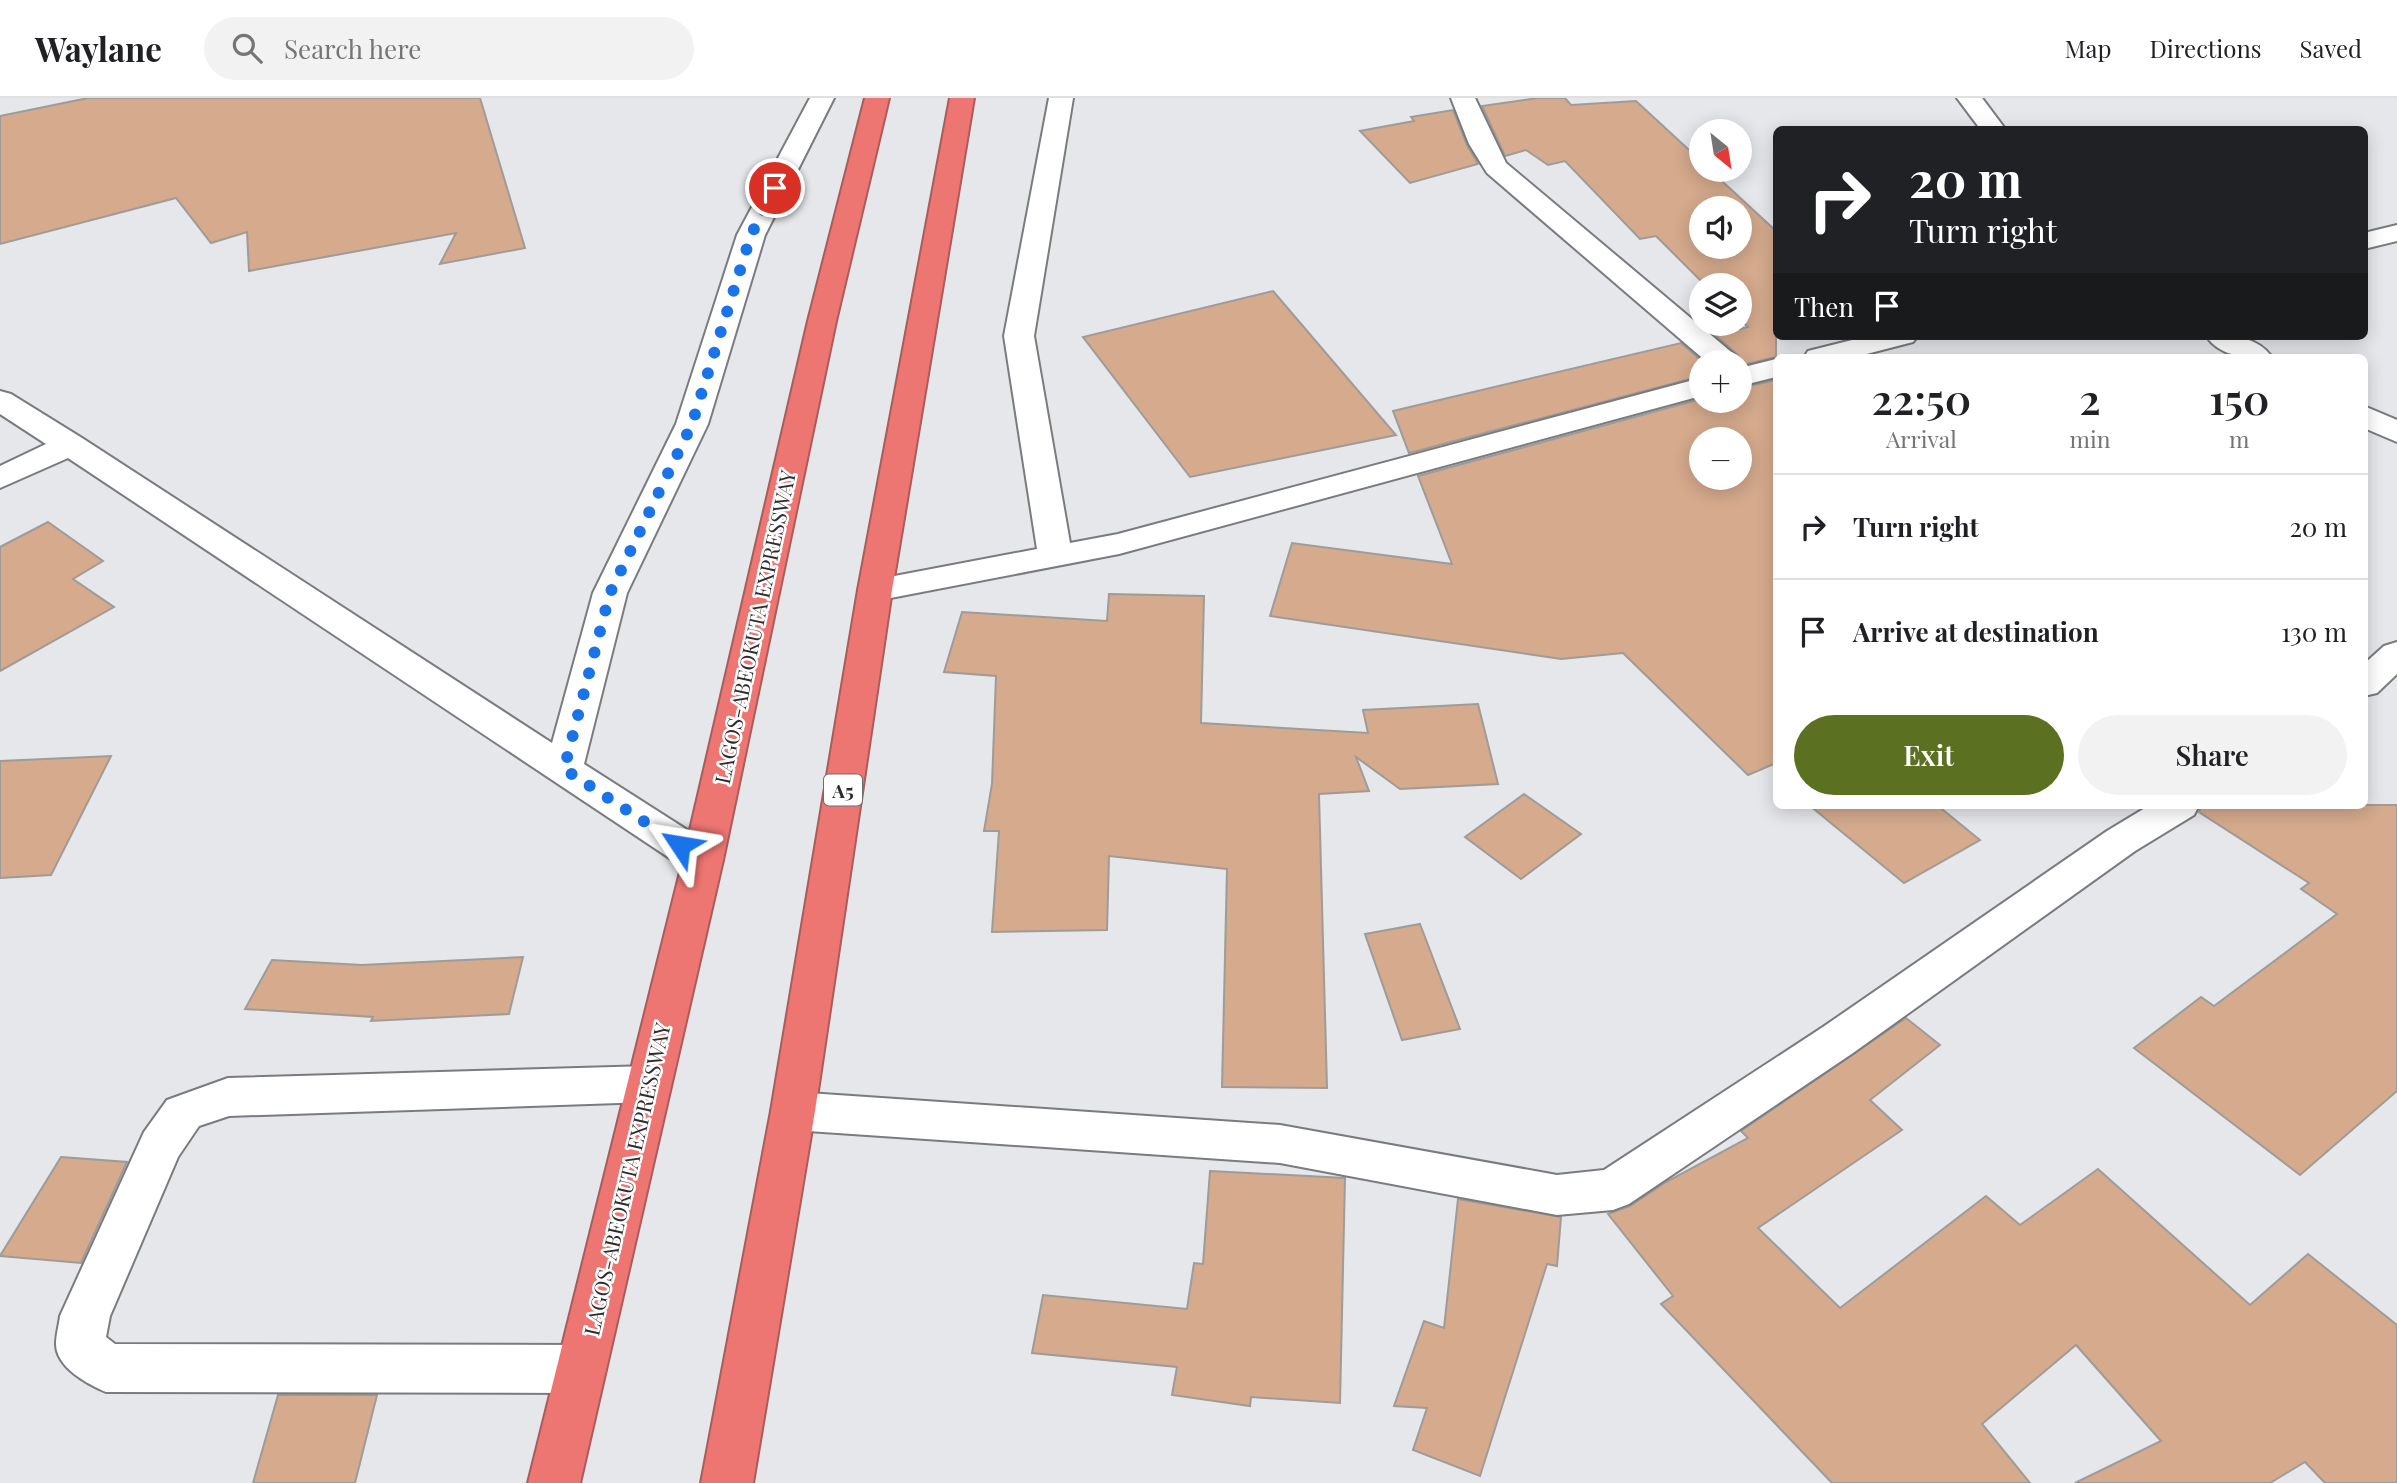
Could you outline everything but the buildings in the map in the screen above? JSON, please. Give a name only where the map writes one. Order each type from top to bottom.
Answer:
[{"type":"highway","name":"LAGOS-ABEOKUTA EXPRESSWAY","points":[[554,1483],[703,860],[822,321],[877,98]]},
{"type":"highway","name":"A5","points":[[727,1483],[793,1111],[875,590],[962,98]]},
{"type":"street","points":[[564,769],[610,593],[692,424],[751,235],[822,98]]},
{"type":"street","points":[[1055,556],[1018,336],[1061,98]]},
{"type":"street","points":[[1463,98],[1482,144],[1496,168],[1709,350]]},
{"type":"street","points":[[1969,98],[1991,126]]},
{"type":"street","points":[[2368,240],[2397,233]]},
{"type":"street","points":[[1831,354],[1887,340]]},
{"type":"street","points":[[2228,340],[2252,354]]},
{"type":"street","points":[[1752,371],[1773,368]]},
{"type":"street","points":[[875,590],[1119,544],[1689,390]]},
{"type":"street","points":[[0,400],[703,860]]},
{"type":"street","points":[[2368,417],[2397,433]]},
{"type":"street","points":[[0,478],[71,445]]},
{"type":"street","points":[[2368,680],[2397,654]]},
{"type":"street","points":[[793,1111],[1280,1144],[1557,1195],[1613,1190],[1838,1041],[2121,841],[2173,809]]},
{"type":"street","points":[[581,1369],[106,1368],[80,1346],[85,1316],[160,1146],[183,1113],[228,1097],[649,1084]]},
{"type":"route","points":[[680,845],[564,769],[610,593],[692,424],[751,235],[775,188]]}]
